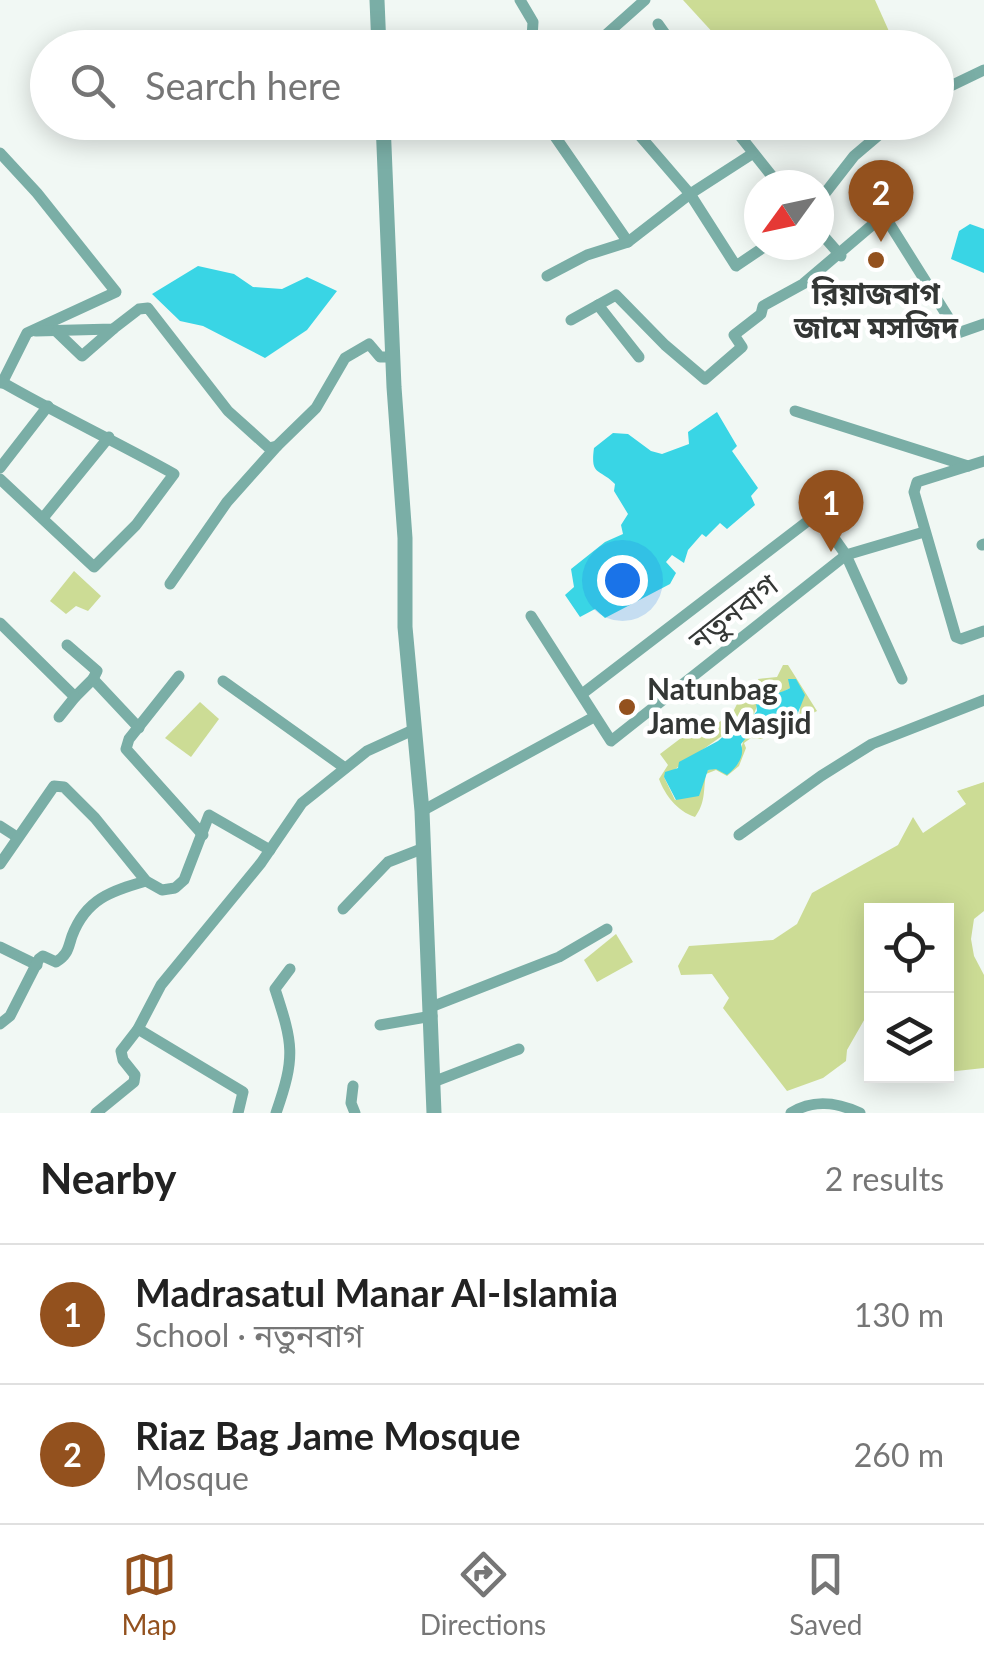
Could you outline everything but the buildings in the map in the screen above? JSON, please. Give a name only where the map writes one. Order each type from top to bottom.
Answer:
[{"type":"street","points":[[377,0],[378,30]]},
{"type":"street","points":[[520,0],[534,22],[533,30]]},
{"type":"street","points":[[611,30],[645,0]]},
{"type":"street","points":[[658,24],[662,30]]},
{"type":"street","points":[[954,84],[984,70]]},
{"type":"street","points":[[384,140],[405,538],[405,627],[422,811],[434,1113]]},
{"type":"street","points":[[557,140],[628,242]]},
{"type":"street","points":[[644,140],[690,194],[736,266],[745,260]]},
{"type":"street","points":[[742,140],[766,170]]},
{"type":"street","points":[[834,182],[873,140]]},
{"type":"street","points":[[0,152],[116,292],[27,333],[1,382],[174,474],[136,525],[94,568],[0,479]]},
{"type":"street","points":[[547,276],[587,255],[628,242],[690,194],[752,154]]},
{"type":"street","points":[[571,320],[616,295],[665,346],[705,380],[742,347],[734,334],[761,314],[763,306],[804,284],[884,215],[895,246],[958,333],[984,324]]},
{"type":"street","points":[[834,249],[840,256]]},
{"type":"street","points":[[598,305],[639,357]]},
{"type":"street","points":[[57,332],[82,356],[139,309],[148,308],[228,410],[260,442],[269,448],[277,446]]},
{"type":"street","points":[[36,331],[112,329]]},
{"type":"street","points":[[170,584],[227,502],[316,408],[345,358],[369,344],[380,357],[393,357]]},
{"type":"street","points":[[0,468],[48,406]]},
{"type":"street","points":[[794,411],[968,466]]},
{"type":"street","points":[[43,518],[108,437]]},
{"type":"street","points":[[984,461],[917,482],[914,492],[956,637],[984,631]]},
{"type":"street","points":[[582,694],[814,515],[824,520],[846,555],[902,679]]},
{"type":"street","name":"নতুনবাগ","points":[[594,717],[611,741],[846,555],[924,532]]},
{"type":"street","points":[[422,811],[594,717],[531,616]]},
{"type":"street","points":[[0,623],[75,697]]},
{"type":"street","points":[[59,717],[97,671],[67,644]]},
{"type":"street","points":[[179,676],[126,744],[126,753],[203,835]]},
{"type":"street","points":[[94,679],[138,728]]},
{"type":"street","points":[[223,681],[344,768]]},
{"type":"street","points":[[739,835],[872,744],[984,700]]},
{"type":"street","points":[[96,1113],[134,1082],[135,1075],[120,1055],[161,986],[302,804],[380,744],[413,730]]},
{"type":"street","points":[[0,864],[54,786],[64,786],[66,793],[95,818],[146,881],[162,890],[174,888],[184,880],[203,835],[206,817],[212,815],[270,850]]},
{"type":"street","points":[[0,826],[17,838]]},
{"type":"street","points":[[343,908],[388,862],[424,848]]},
{"type":"street","points":[[0,1024],[10,1016],[42,956],[56,962],[64,958],[84,912],[95,900],[146,881]]},
{"type":"street","points":[[380,1026],[431,1012],[559,957],[608,929]]},
{"type":"street","points":[[0,947],[37,964]]},
{"type":"street","points":[[276,1113],[292,1051],[286,1014],[276,988],[290,969]]},
{"type":"street","points":[[138,1030],[243,1092],[238,1113]]},
{"type":"street","points":[[432,1082],[520,1049]]},
{"type":"street","points":[[353,1086],[351,1103],[355,1113]]},
{"type":"street","points":[[790,1113],[814,1102],[848,1107],[860,1113]]},
{"type":"green space","points":[[683,0],[875,0],[888,30],[710,30]]},
{"type":"green space","points":[[74,571],[101,596],[88,611],[76,606],[66,614],[50,601]]},
{"type":"green space","points":[[783,665],[788,665],[817,711],[807,716],[806,725],[794,733],[783,726],[762,739],[751,738],[744,743],[746,748],[739,766],[727,776],[716,770],[706,774],[703,801],[695,817],[677,807],[659,779],[668,765],[660,754],[689,732],[714,726],[733,712],[740,698],[753,699],[762,690],[758,679],[777,677]],"holes":[[[790,684],[801,699],[799,718],[763,730],[752,719],[757,706],[790,688]],[[734,713],[744,737],[738,763],[708,770],[700,791],[675,800],[664,777],[736,726]]]},
{"type":"green space","points":[[200,702],[219,719],[191,757],[165,738]]},
{"type":"green space","points":[[984,782],[984,911],[974,919],[971,939],[984,975],[984,1068],[954,1071],[954,903],[864,903],[864,1020],[847,1050],[846,1061],[823,1078],[787,1091],[723,1008],[729,998],[712,974],[681,975],[678,966],[689,946],[773,940],[797,924],[812,893],[898,845],[913,817],[923,833],[966,804],[957,791]]},
{"type":"green space","points":[[616,934],[633,962],[597,982],[584,960]]},
{"type":"water","points":[[970,224],[984,229],[984,273],[951,259],[959,231]]},
{"type":"water","points":[[198,266],[234,274],[253,287],[282,289],[307,277],[337,291],[307,330],[265,358],[203,326],[180,321],[152,294]]},
{"type":"water","points":[[717,412],[737,446],[732,451],[758,488],[751,496],[755,505],[727,529],[720,523],[706,537],[702,534],[688,550],[684,563],[672,555],[666,562],[676,573],[670,584],[605,618],[595,609],[580,617],[565,595],[574,587],[571,569],[605,542],[623,534],[621,525],[628,514],[614,491],[615,484],[595,468],[594,448],[613,433],[628,434],[662,454],[689,444],[688,432]]},
{"type":"water","points":[[788,679],[796,679],[805,695],[794,723],[788,719],[763,735],[760,725],[751,718],[757,711],[756,702],[790,688]]},
{"type":"water","points":[[734,713],[750,733],[741,744],[737,764],[727,775],[716,769],[708,770],[699,796],[676,800],[665,772],[678,768],[679,762],[718,741],[735,726]]},
{"type":"place","name":"Riaz Bag Jame Mosque","points":[[881,242]]},
{"type":"place","name":"রিয়াজবাগ জামে মসজিদ","points":[[876,260]]},
{"type":"place","name":"Madrasatul Manar Al-Islamia","points":[[831,552]]},
{"type":"place","name":"Natunbag Jame Masjid","points":[[627,707]]}]
